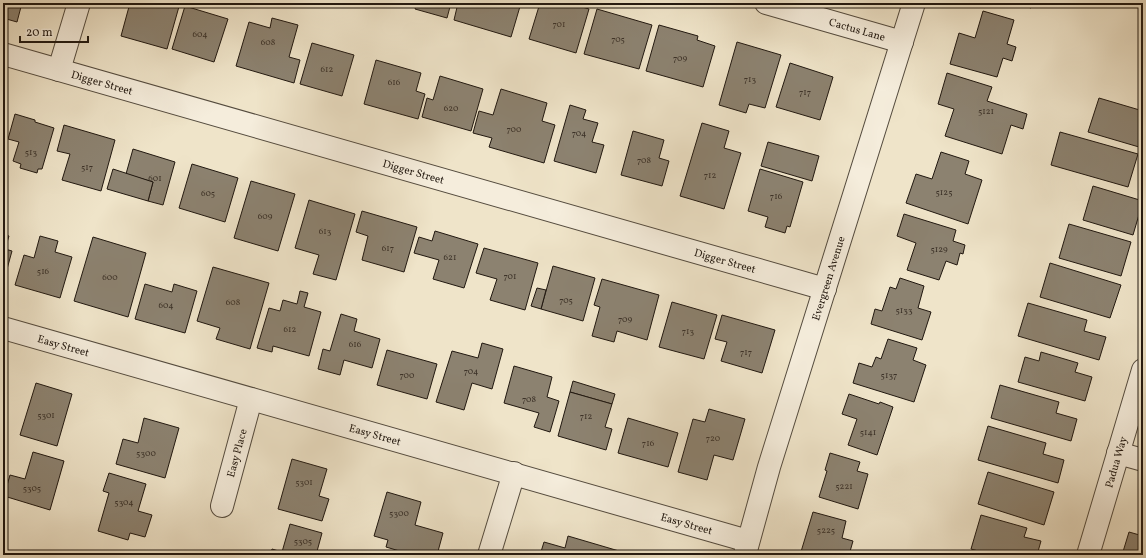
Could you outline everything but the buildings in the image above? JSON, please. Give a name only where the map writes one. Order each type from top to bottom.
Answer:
[{"type":"street","points":[[59,70],[79,3]]},
{"type":"street","name":"Cactus Lane","points":[[766,3],[902,42]]},
{"type":"street","name":"Evergreen Avenue","points":[[746,548],[769,467],[914,3]]},
{"type":"street","name":"Digger Street","points":[[3,54],[825,288]]},
{"type":"street","name":"Easy Street","points":[[3,328],[514,473],[746,548]]},
{"type":"street","name":"Padua Way","points":[[1088,555],[1143,370]]},
{"type":"street","name":"Easy Place","points":[[222,506],[251,398]]},
{"type":"street","points":[[1118,453],[1143,460]]},
{"type":"street","points":[[489,555],[514,473]]}]
